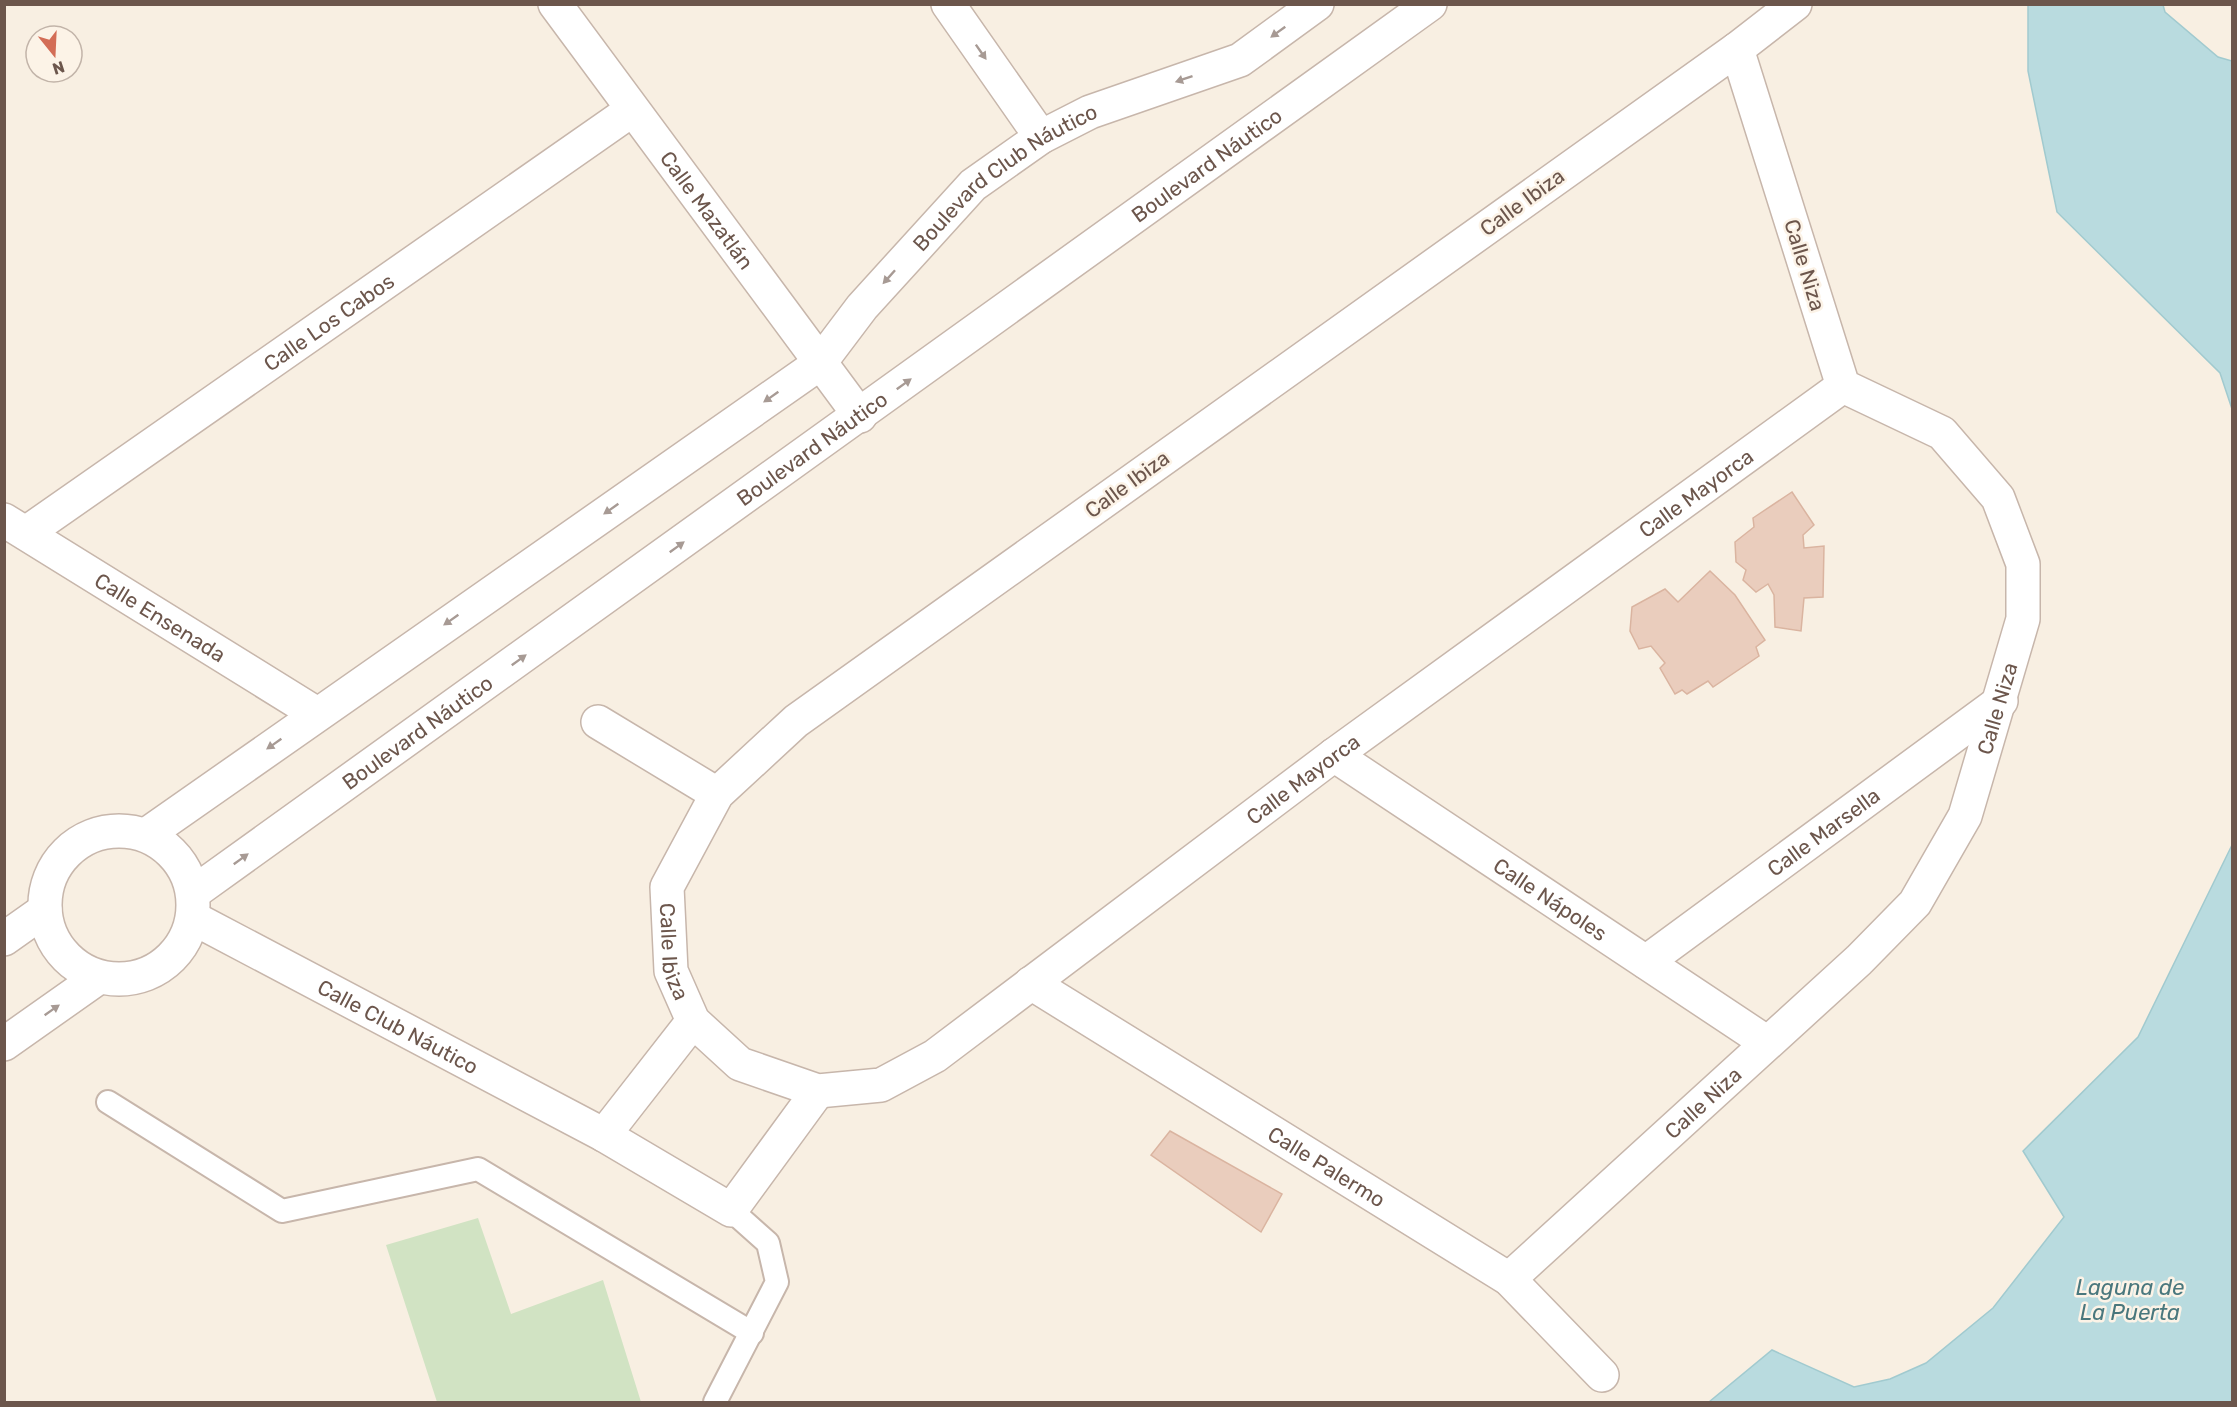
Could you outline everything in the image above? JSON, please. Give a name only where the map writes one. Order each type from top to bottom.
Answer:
[{"type":"street","name":"Calle Mazatlán","points":[[555,4],[860,417]]},
{"type":"street","points":[[948,4],[1041,137]]},
{"type":"street","name":"Boulevard Club Náutico","points":[[819,364],[861,307],[973,185],[1041,137],[1090,112],[1240,60],[1317,4]]},
{"type":"street","name":"Boulevard Náutico","points":[[193,906],[860,417],[1430,4]]},
{"type":"street","name":"Calle Ibiza","points":[[740,1064],[693,1021],[671,971],[667,887],[717,794],[796,721],[1737,49],[1795,4]]},
{"type":"street","name":"Calle Niza","points":[[1509,1279],[1766,1042],[1859,960],[1915,903],[1965,816],[2001,701],[2023,619],[2023,564],[1998,498],[1942,433],[1843,386],[1737,49]]},
{"type":"street","name":"Calle Los Cabos","points":[[15,527],[632,110]]},
{"type":"street","points":[[146,835],[819,364]]},
{"type":"street","name":"Calle Mayorca","points":[[740,1064],[818,1091],[881,1085],[935,1056],[1334,755],[1843,386]]},
{"type":"street","name":"Calle Ensenada","points":[[15,527],[317,714]]},
{"type":"street","name":"Calle Marsella","points":[[1646,962],[2001,701]]},
{"type":"street","points":[[598,722],[717,794]]},
{"type":"street","name":"Calle Nápoles","points":[[1334,755],[1766,1042]]},
{"type":"street","points":[[122,831],[146,835],[163,845],[177,858],[188,875],[193,906],[184,942],[169,961],[148,974],[123,979],[99,976],[78,967],[61,952],[50,932],[45,910],[48,885],[54,870],[75,845],[97,834],[122,831]]},
{"type":"street","name":"Calle Club Náutico","points":[[193,906],[604,1135],[731,1210]]},
{"type":"street","points":[[4,939],[45,910]]},
{"type":"street","points":[[4,1044],[99,976]]},
{"type":"street","name":"Calle Palermo","points":[[1031,983],[1509,1279],[1602,1375]]},
{"type":"street","points":[[604,1135],[693,1021]]},
{"type":"street","points":[[731,1210],[818,1091]]},
{"type":"lane","points":[[108,1102],[282,1211],[478,1168],[752,1333]]},
{"type":"lane","name":"Calle Club Náutico","points":[[715,1402],[777,1282],[768,1243],[731,1210]]},
{"type":"green space","points":[[478,1218],[511,1314],[603,1280],[641,1402],[437,1402],[386,1245]]},
{"type":"water","points":[[2028,5],[2163,5],[2165,12],[2218,57],[2232,61],[2232,409],[2220,373],[2057,212],[2028,71]]},
{"type":"water","name":"Laguna de La Puerta","points":[[2232,845],[2232,1402],[1709,1402],[1772,1350],[1854,1387],[1890,1379],[1926,1363],[1993,1308],[2064,1217],[2023,1151],[2138,1037]]},
{"type":"building","points":[[1792,492],[1814,525],[1803,535],[1804,548],[1824,546],[1823,597],[1804,598],[1801,631],[1775,627],[1774,595],[1768,584],[1756,592],[1743,580],[1746,570],[1736,562],[1735,542],[1754,527],[1753,518]]},
{"type":"building","points":[[1710,571],[1735,595],[1765,640],[1756,647],[1759,656],[1713,687],[1708,681],[1687,694],[1682,690],[1675,694],[1660,668],[1665,663],[1651,646],[1639,649],[1630,631],[1632,607],[1665,589],[1678,602]]},
{"type":"building","points":[[1170,1131],[1282,1194],[1261,1232],[1151,1155]]}]
